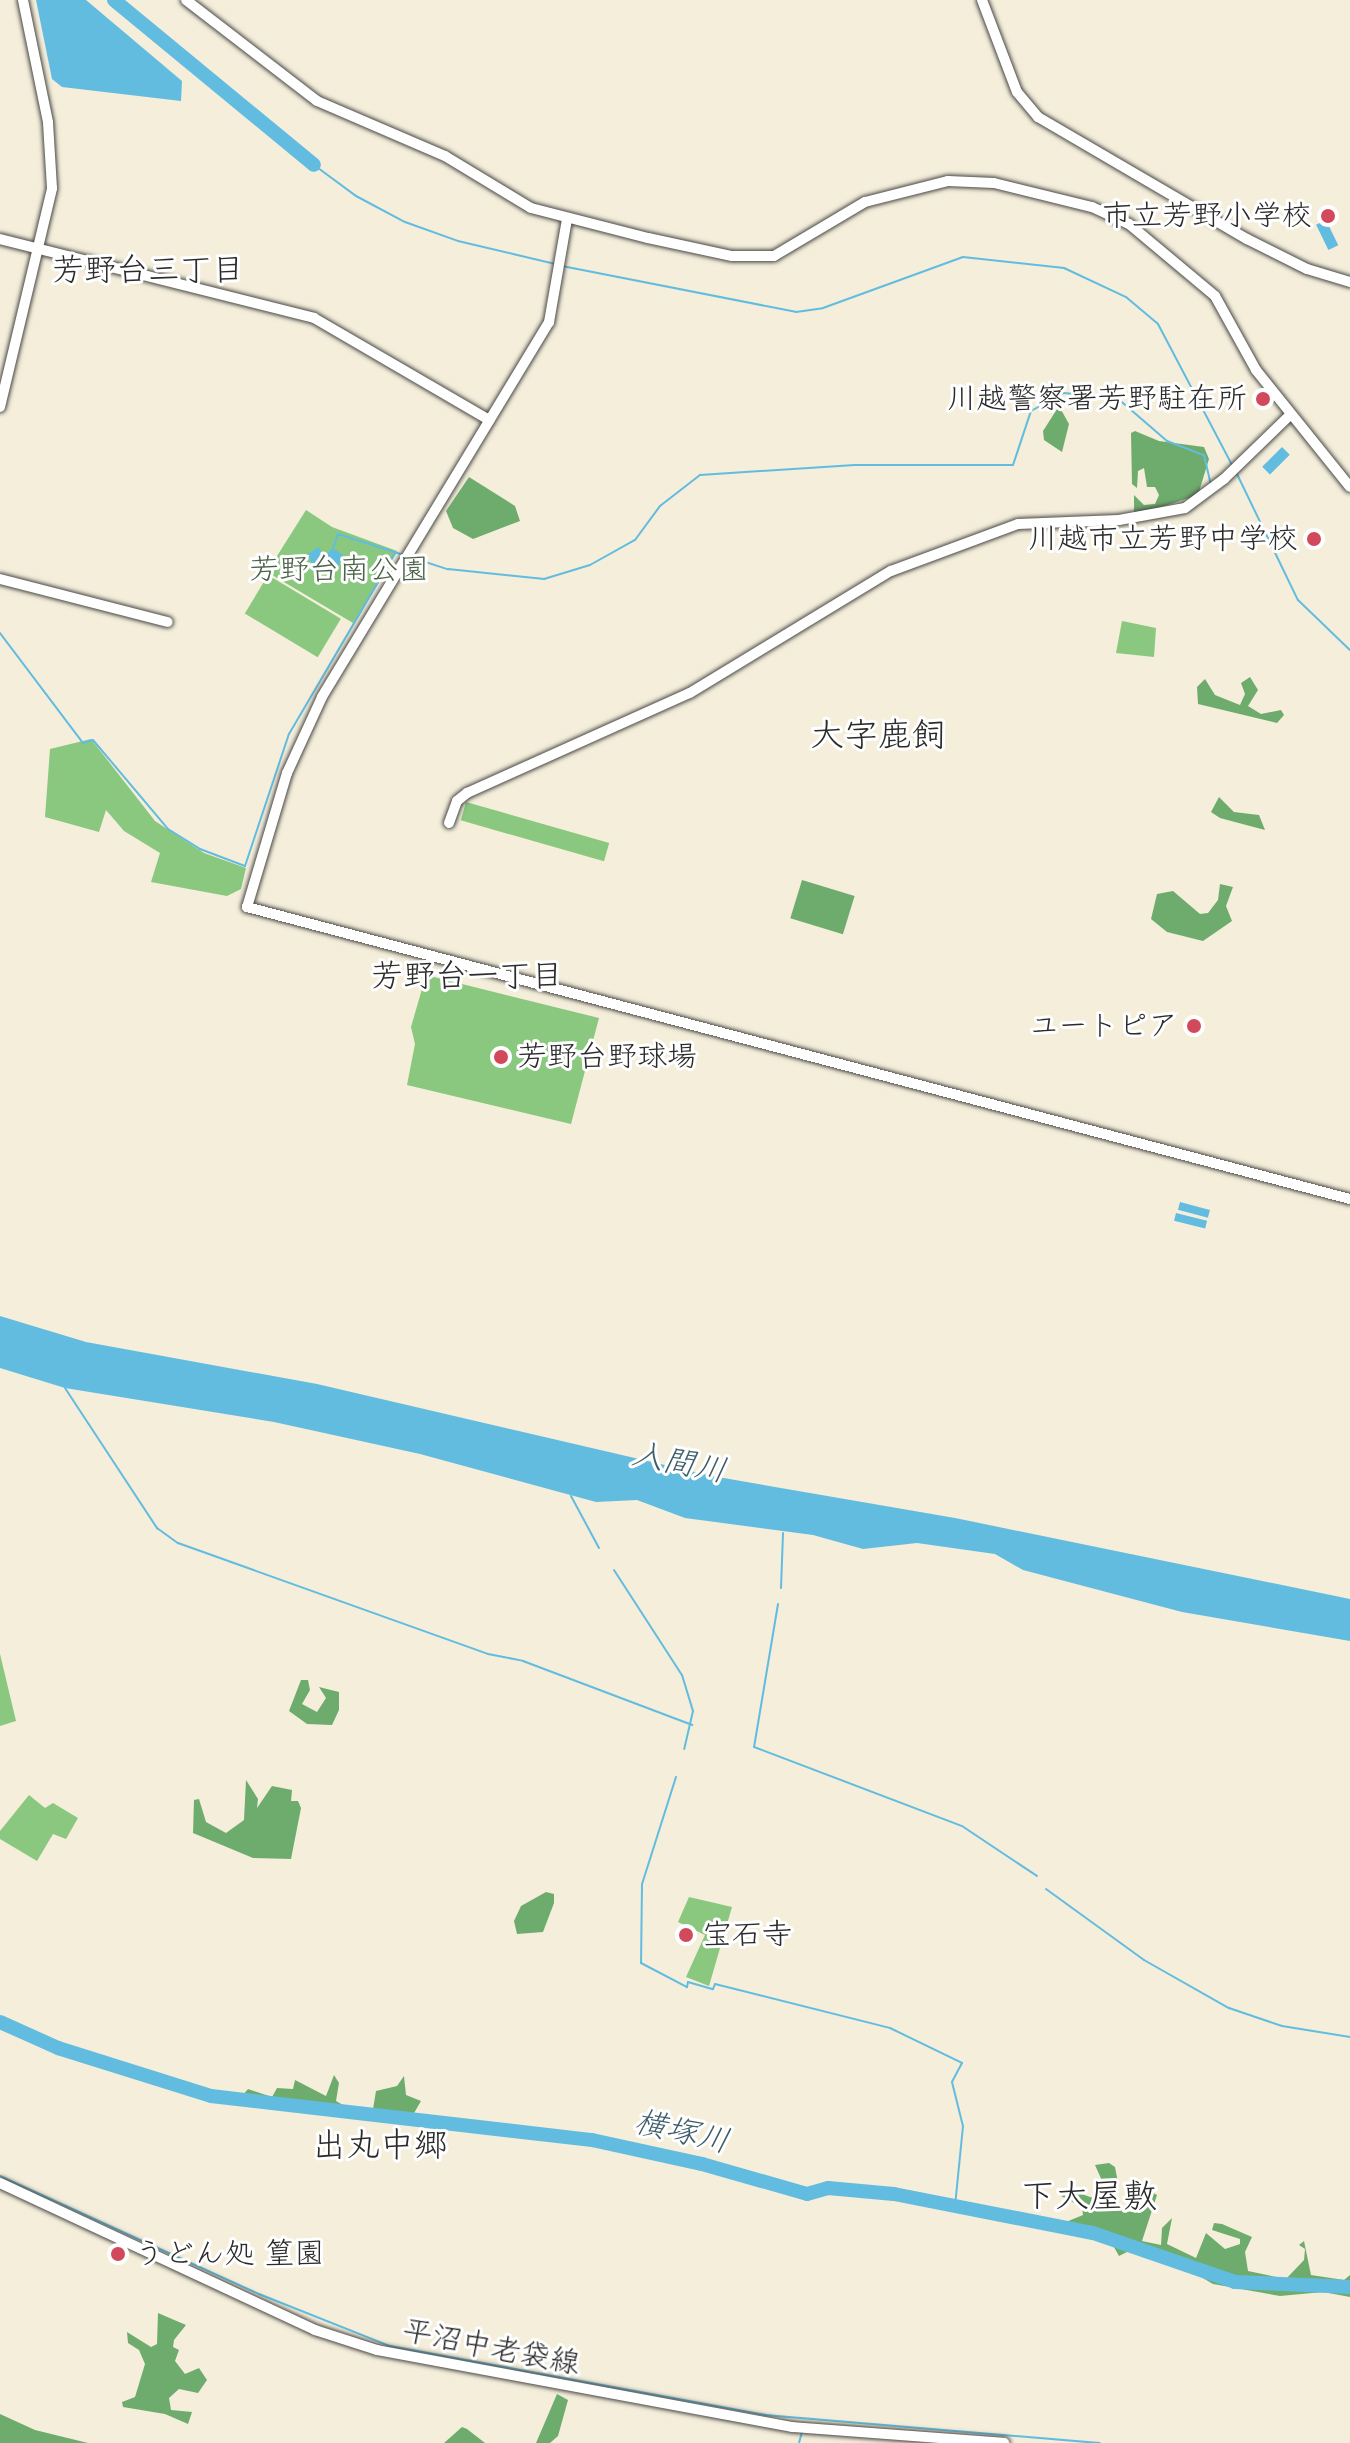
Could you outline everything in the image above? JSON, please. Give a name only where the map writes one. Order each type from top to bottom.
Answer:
[{"type":"street","points":[[0,407],[40,249],[52,188],[51,144],[23,0]]},
{"type":"street","points":[[186,0],[297,90],[445,156],[504,195],[567,219],[758,259],[785,252],[865,202],[915,186],[971,181],[1055,196],[1129,224],[1208,289],[1256,370],[1350,487]]},
{"type":"street","points":[[982,0],[1017,92],[1051,128],[1247,239],[1307,269],[1350,282]]},
{"type":"street","points":[[567,219],[546,329],[322,697],[287,773],[247,907],[1350,1199]]},
{"type":"street","points":[[0,239],[314,318],[489,420]]},
{"type":"street","points":[[449,823],[457,801],[467,793],[690,693],[891,571],[1018,524],[1171,513],[1198,501],[1291,414]]},
{"type":"street","points":[[0,579],[168,622]]},
{"type":"street","name":"平沼中老袋線","points":[[0,2183],[315,2330],[377,2350],[792,2427],[1004,2443]]},
{"type":"green space","points":[[1059,406],[1069,424],[1062,452],[1044,440],[1043,431]]},
{"type":"green space","points":[[1135,431],[1159,441],[1204,447],[1209,459],[1198,495],[1134,516],[1134,495],[1144,505],[1155,504],[1159,495],[1155,487],[1147,487],[1144,468],[1138,471],[1137,488],[1132,484],[1131,433]]},
{"type":"green space","points":[[469,477],[515,506],[520,521],[473,539],[453,528],[446,511]]},
{"type":"green space","name":"芳野台南公園","points":[[306,510],[332,527],[397,551],[353,623],[267,572]]},
{"type":"green space","points":[[268,575],[341,619],[318,657],[245,614]]},
{"type":"green space","points":[[1122,621],[1156,628],[1154,657],[1116,653]]},
{"type":"green space","points":[[1250,677],[1258,690],[1248,706],[1261,714],[1281,710],[1284,715],[1277,723],[1198,704],[1197,687],[1205,679],[1215,695],[1240,705],[1245,694],[1241,683]]},
{"type":"green space","points":[[91,739],[155,821],[204,853],[246,868],[241,889],[227,896],[151,882],[160,853],[124,831],[106,810],[99,832],[45,817],[50,749]]},
{"type":"green space","points":[[1219,797],[1234,812],[1259,815],[1265,830],[1220,818],[1211,812]]},
{"type":"green space","points":[[466,802],[609,843],[604,861],[461,820]]},
{"type":"green space","points":[[802,880],[855,896],[843,934],[790,918]]},
{"type":"green space","points":[[1220,884],[1233,887],[1226,906],[1232,921],[1203,941],[1167,932],[1151,919],[1157,894],[1173,891],[1200,914],[1208,913],[1218,900]]},
{"type":"green space","name":"芳野台野球場","points":[[426,975],[599,1018],[571,1124],[407,1085],[415,1044],[411,1027]]},
{"type":"green space","points":[[0,1654],[16,1721],[0,1726]]},
{"type":"green space","points":[[301,1680],[308,1680],[310,1690],[302,1704],[317,1712],[326,1698],[319,1687],[339,1692],[339,1710],[332,1725],[307,1724],[289,1711]]},
{"type":"green space","points":[[246,1780],[258,1799],[257,1808],[272,1786],[292,1790],[291,1801],[298,1801],[301,1808],[291,1859],[253,1858],[193,1833],[194,1800],[199,1799],[206,1822],[226,1833],[244,1820]]},
{"type":"green space","points":[[29,1795],[45,1808],[53,1803],[78,1818],[66,1839],[53,1834],[37,1861],[0,1839],[0,1831]]},
{"type":"green space","points":[[546,1892],[554,1894],[554,1903],[543,1932],[517,1934],[514,1921],[521,1906]]},
{"type":"green space","points":[[689,1897],[732,1907],[709,1986],[686,1977],[705,1935],[678,1922]]},
{"type":"green space","points":[[334,2075],[339,2083],[336,2101],[350,2109],[373,2109],[376,2091],[397,2086],[404,2076],[406,2095],[421,2101],[410,2120],[306,2102],[249,2102],[242,2096],[248,2089],[272,2097],[277,2088],[293,2089],[295,2080],[326,2096]]},
{"type":"green space","points":[[1109,2163],[1115,2167],[1119,2188],[1113,2209],[1132,2212],[1148,2190],[1157,2195],[1142,2241],[1161,2245],[1162,2228],[1172,2218],[1167,2244],[1196,2258],[1206,2233],[1225,2249],[1240,2244],[1240,2239],[1212,2230],[1214,2223],[1222,2224],[1252,2237],[1245,2252],[1248,2271],[1286,2279],[1304,2260],[1305,2249],[1299,2245],[1304,2241],[1311,2275],[1344,2280],[1350,2275],[1350,2297],[1323,2292],[1280,2296],[1213,2284],[1160,2253],[1133,2249],[1119,2256],[1110,2240],[1098,2241],[1084,2228],[1061,2224],[1083,2215],[1082,2207],[1061,2196],[1073,2191],[1093,2198],[1103,2183],[1095,2165]]},
{"type":"green space","points":[[158,2313],[186,2325],[174,2340],[173,2347],[179,2350],[175,2361],[185,2374],[199,2368],[207,2380],[198,2393],[179,2389],[169,2398],[171,2410],[192,2412],[188,2424],[165,2414],[123,2407],[122,2402],[135,2397],[145,2364],[139,2350],[128,2343],[127,2332],[151,2347],[157,2344]]},
{"type":"green space","points":[[557,2394],[568,2400],[558,2436],[550,2443],[536,2443]]},
{"type":"green space","points":[[0,2414],[35,2430],[88,2443],[0,2443]]},
{"type":"green space","points":[[462,2427],[467,2429],[485,2443],[444,2443]]},
{"type":"water","points":[[36,0],[86,0],[182,81],[181,101],[62,87],[52,79]]},
{"type":"water","points":[[1326,220],[1338,245],[1328,250],[1316,225]]},
{"type":"water","points":[[1282,447],[1290,455],[1270,475],[1262,467]]},
{"type":"water","points":[[318,547],[325,556],[333,548],[343,555],[336,571],[313,568],[308,554]]},
{"type":"water","points":[[1180,1202],[1210,1210],[1208,1218],[1178,1210]]},
{"type":"water","points":[[1176,1213],[1207,1221],[1205,1229],[1174,1221]]},
{"type":"water","points":[[0,1316],[86,1342],[317,1384],[712,1476],[955,1518],[1350,1599],[1350,1641],[1182,1612],[1023,1570],[995,1554],[917,1543],[863,1549],[813,1535],[685,1518],[637,1500],[596,1502],[420,1454],[274,1422],[65,1388],[0,1368]]},
{"type":"waterway","points":[[114,0],[314,165]]},
{"type":"waterway","points":[[314,165],[356,196],[405,222],[458,241],[555,264]]},
{"type":"waterway","points":[[562,266],[796,312],[823,308],[963,257],[1064,268],[1126,297],[1158,324],[1233,467]]},
{"type":"waterway","points":[[410,557],[448,569],[544,579],[590,565],[635,540],[660,506],[700,475],[855,465],[1013,465],[1031,411],[1063,393],[1116,397],[1167,441],[1204,455],[1210,482]]},
{"type":"waterway","points":[[1236,472],[1298,600],[1350,650]]},
{"type":"waterway","points":[[333,548],[338,534],[404,555]]},
{"type":"waterway","points":[[0,633],[83,743],[93,740],[168,829],[200,849],[245,866],[289,734],[395,553]]},
{"type":"waterway","points":[[65,1388],[157,1528],[178,1543],[488,1654],[523,1661],[692,1725]]},
{"type":"waterway","points":[[571,1496],[599,1548]]},
{"type":"waterway","points":[[781,1588],[783,1533]]},
{"type":"waterway","points":[[614,1570],[682,1675],[693,1711],[684,1749]]},
{"type":"waterway","points":[[778,1604],[754,1747],[962,1826],[1037,1876]]},
{"type":"waterway","points":[[676,1777],[642,1884],[641,1963],[687,1987],[688,1982],[713,1989],[715,1984],[890,2028],[962,2063],[952,2082],[963,2126],[955,2206]]},
{"type":"waterway","points":[[1046,1889],[1144,1960],[1229,2008],[1282,2026],[1350,2037]]},
{"type":"waterway","name":"横塚川","points":[[0,2022],[58,2048],[211,2096],[592,2140],[702,2164],[807,2194],[828,2188],[894,2194],[1093,2233],[1235,2282],[1350,2287]]},
{"type":"waterway","points":[[0,2176],[259,2294],[390,2346],[765,2415],[1100,2443]]},
{"type":"waterway","points":[[799,2443],[802,2432]]},
{"type":"place","name":"市立芳野小学校","points":[[1328,216]]},
{"type":"place","name":"川越警察署芳野駐在所","points":[[1263,399]]},
{"type":"place","name":"川越市立芳野中学校","points":[[1314,539]]},
{"type":"place","name":"ユートピア","points":[[1194,1026]]},
{"type":"place","name":"芳野台野球場","points":[[501,1057]]},
{"type":"place","name":"宝石寺","points":[[686,1935]]},
{"type":"place","name":"うどん処 篁園","points":[[118,2254]]},
{"type":"district","name":"芳野台三丁目","points":[[148,270]]},
{"type":"district","name":"大字鹿飼","points":[[878,736]]},
{"type":"district","name":"芳野台一丁目","points":[[467,976]]},
{"type":"district","name":"出丸中郷","points":[[380,2146]]},
{"type":"district","name":"下大屋敷","points":[[1089,2197]]},
{"type":"water label","name":"入間川","points":[[679,1463]]}]
